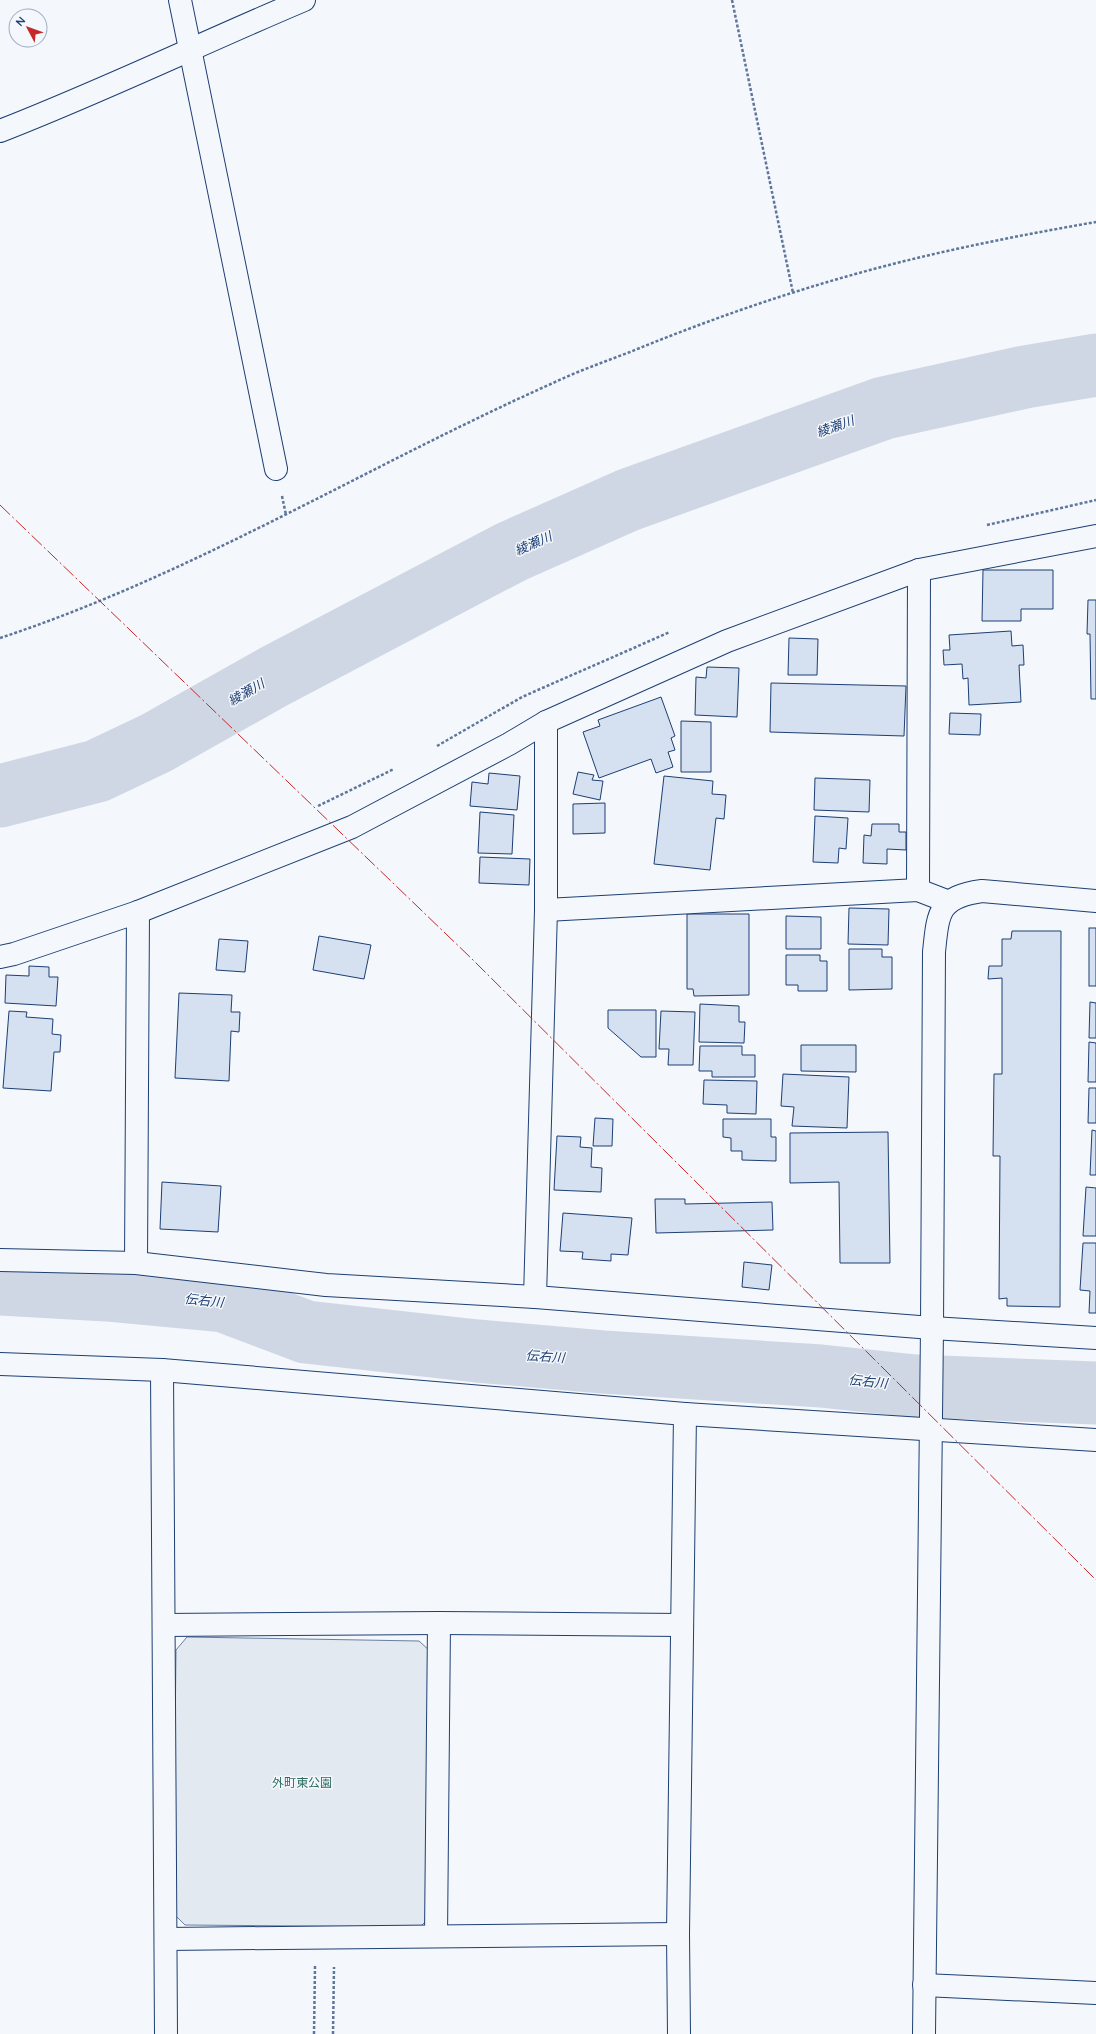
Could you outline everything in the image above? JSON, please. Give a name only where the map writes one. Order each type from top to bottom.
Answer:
[{"type":"street","points":[[180,0],[276,469]]},
{"type":"street","points":[[0,131],[64,106],[190,48],[304,0]]},
{"type":"street","points":[[0,957],[14,954],[138,912],[352,827],[509,744],[546,722],[727,641],[919,570],[1096,536]]},
{"type":"street","points":[[918,890],[919,570]]},
{"type":"street","points":[[535,1297],[546,910],[546,722]]},
{"type":"street","points":[[546,910],[918,890],[949,902]]},
{"type":"street","points":[[924,2034],[932,1354],[934,952],[937,918],[949,902],[964,893],[982,890],[1096,901]]},
{"type":"street","points":[[136,1263],[138,912]]},
{"type":"street","points":[[0,1260],[136,1263],[326,1285],[535,1297],[932,1328],[1096,1338]]},
{"type":"street","points":[[0,1364],[162,1370],[685,1414],[930,1422],[1096,1440]]},
{"type":"street","points":[[162,1370],[166,2034]]},
{"type":"street","points":[[679,2034],[678,1934],[685,1414]]},
{"type":"street","points":[[164,1625],[439,1623],[682,1625]]},
{"type":"street","points":[[436,1936],[439,1623]]},
{"type":"street","points":[[166,1939],[678,1934]]},
{"type":"street","points":[[924,1985],[1096,1993]]},
{"type":"path","points":[[732,0],[792,293]]},
{"type":"path","points":[[0,638],[47,623],[196,560],[472,420],[556,381],[686,329],[792,293],[885,266],[1096,222]]},
{"type":"path","points":[[314,2034],[316,1958]]},
{"type":"path","points":[[333,2034],[334,1966]]},
{"type":"green space","name":"外町東公園","points":[[187,1637],[419,1641],[431,1652],[427,1920],[420,1927],[185,1925],[173,1913],[176,1650]]},
{"type":"building","points":[[983,570],[1053,570],[1053,609],[1021,609],[1021,621],[982,621]]},
{"type":"building","points":[[1088,600],[1096,600],[1096,699],[1091,699],[1090,634],[1087,634]]},
{"type":"building","points":[[1011,631],[1012,646],[1023,645],[1024,665],[1019,665],[1021,702],[969,705],[968,678],[963,679],[962,664],[944,665],[943,650],[950,650],[949,635]]},
{"type":"building","points":[[789,638],[818,639],[817,675],[788,675]]},
{"type":"building","points":[[707,667],[739,668],[737,717],[695,715],[696,677],[706,678]]},
{"type":"building","points":[[771,683],[906,686],[904,736],[770,732]]},
{"type":"building","points":[[661,697],[675,736],[671,738],[675,750],[668,752],[673,767],[656,773],[651,759],[599,778],[583,732],[600,726],[598,720]]},
{"type":"building","points":[[950,713],[981,714],[980,735],[949,734]]},
{"type":"building","points":[[681,721],[711,722],[711,772],[681,772]]},
{"type":"building","points":[[578,772],[594,775],[592,780],[603,781],[600,800],[573,794]]},
{"type":"building","points":[[489,773],[520,776],[517,810],[470,806],[472,782],[488,784]]},
{"type":"building","points":[[664,776],[713,781],[712,794],[726,795],[724,819],[716,818],[710,870],[654,864]]},
{"type":"building","points":[[815,778],[870,780],[869,812],[814,810]]},
{"type":"building","points":[[605,803],[605,833],[573,834],[573,804]]},
{"type":"building","points":[[480,812],[514,815],[512,854],[478,853]]},
{"type":"building","points":[[815,816],[848,818],[846,849],[839,848],[838,863],[813,862]]},
{"type":"building","points":[[872,824],[899,824],[899,832],[906,832],[906,850],[887,849],[887,864],[863,863],[864,835],[871,836]]},
{"type":"building","points":[[480,857],[530,859],[529,885],[479,883]]},
{"type":"building","points":[[849,908],[889,909],[888,945],[848,944]]},
{"type":"building","points":[[687,914],[749,914],[749,995],[694,996],[693,989],[687,989]]},
{"type":"building","points":[[786,916],[821,917],[821,949],[786,949]]},
{"type":"building","points":[[1089,928],[1096,928],[1096,986],[1089,986]]},
{"type":"building","points":[[1012,931],[1061,931],[1060,1307],[1007,1306],[1007,1298],[999,1299],[1000,1156],[993,1156],[994,1074],[1002,1074],[1002,978],[988,979],[989,966],[1002,966],[1002,939],[1011,939]]},
{"type":"building","points":[[319,936],[371,945],[364,979],[313,970]]},
{"type":"building","points":[[219,939],[248,941],[245,972],[216,970]]},
{"type":"building","points":[[849,949],[882,949],[882,957],[892,957],[892,989],[849,990]]},
{"type":"building","points":[[786,955],[820,955],[820,961],[827,961],[827,991],[798,991],[798,985],[786,985]]},
{"type":"building","points":[[29,966],[49,967],[49,977],[58,977],[56,1006],[5,1003],[6,975],[29,976]]},
{"type":"building","points":[[179,993],[232,995],[231,1012],[240,1012],[239,1032],[231,1031],[229,1081],[175,1078]]},
{"type":"building","points":[[1090,1002],[1096,1003],[1096,1038],[1089,1038]]},
{"type":"building","points":[[700,1004],[739,1006],[739,1022],[745,1022],[744,1043],[699,1042]]},
{"type":"building","points":[[608,1010],[656,1010],[656,1057],[641,1057],[608,1028]]},
{"type":"building","points":[[9,1011],[27,1012],[26,1017],[53,1019],[52,1034],[61,1035],[60,1052],[54,1052],[51,1091],[3,1088]]},
{"type":"building","points":[[661,1011],[695,1012],[693,1065],[668,1065],[669,1049],[659,1049]]},
{"type":"building","points":[[1089,1042],[1096,1043],[1096,1082],[1088,1082]]},
{"type":"building","points":[[801,1045],[856,1045],[856,1072],[801,1071]]},
{"type":"building","points":[[700,1046],[742,1046],[742,1055],[755,1055],[755,1077],[712,1077],[712,1071],[699,1071]]},
{"type":"building","points":[[783,1074],[849,1077],[847,1128],[792,1126],[794,1107],[781,1106]]},
{"type":"building","points":[[704,1080],[757,1081],[756,1114],[727,1113],[727,1105],[703,1104]]},
{"type":"building","points":[[1089,1088],[1096,1088],[1096,1123],[1088,1123]]},
{"type":"building","points":[[595,1118],[613,1119],[612,1146],[593,1146]]},
{"type":"building","points":[[723,1119],[771,1119],[771,1137],[776,1137],[776,1161],[742,1160],[742,1151],[731,1151],[731,1138],[723,1137]]},
{"type":"building","points":[[1092,1130],[1096,1131],[1096,1175],[1090,1175]]},
{"type":"building","points":[[888,1132],[890,1263],[840,1263],[839,1182],[790,1183],[790,1133]]},
{"type":"building","points":[[557,1136],[581,1137],[580,1147],[592,1148],[591,1167],[602,1168],[601,1192],[554,1190]]},
{"type":"building","points":[[162,1182],[221,1186],[218,1232],[160,1229]]},
{"type":"building","points":[[1086,1187],[1096,1188],[1096,1236],[1083,1236]]},
{"type":"building","points":[[655,1199],[685,1199],[685,1204],[772,1202],[773,1230],[656,1233]]},
{"type":"building","points":[[563,1213],[632,1218],[628,1255],[611,1254],[611,1261],[582,1259],[583,1252],[560,1251]]},
{"type":"building","points":[[1083,1243],[1096,1243],[1096,1313],[1089,1313],[1090,1291],[1080,1290]]},
{"type":"building","points":[[744,1262],[772,1265],[769,1290],[742,1287]]},
{"type":"waterway","name":"綾瀬川","points":[[0,796],[97,771],[156,743],[275,676],[511,552],[628,500],[884,408],[1025,377],[1096,365]]},
{"type":"waterway","name":"伝右川","points":[[0,1284],[107,1290],[224,1301],[306,1332],[477,1351],[603,1362],[821,1376],[915,1386],[1096,1393]]},
{"type":"power","points":[[0,505],[472,959],[1096,1580]]}]
